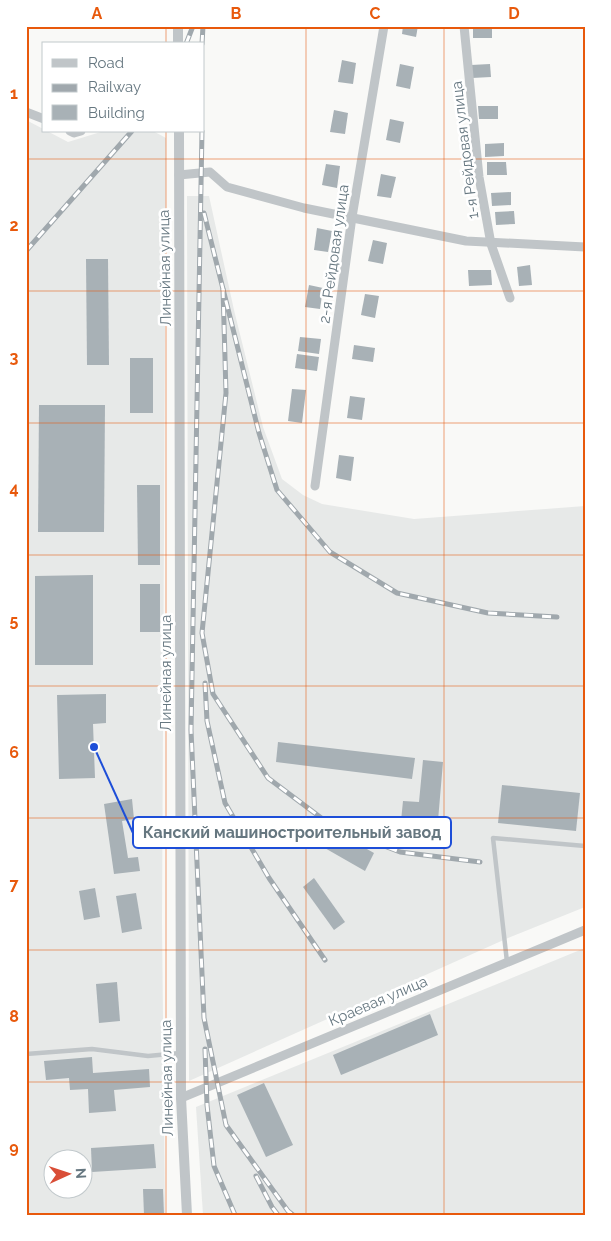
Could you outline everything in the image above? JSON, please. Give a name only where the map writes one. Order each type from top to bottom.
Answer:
[{"type":"street","points":[[178,26],[178,42]]},
{"type":"street","name":"2-я Рейдовая улица","points":[[315,486],[352,217],[384,26]]},
{"type":"street","name":"1-я Рейдовая улица","points":[[464,26],[479,177],[491,244],[510,298]]},
{"type":"street","points":[[26,112],[42,118]]},
{"type":"street","name":"Линейная улица","points":[[179,132],[181,1098],[187,1215]]},
{"type":"street","points":[[179,175],[210,172],[227,188],[304,208],[466,241],[491,244],[585,246]]},
{"type":"street","name":"Краевая улица","points":[[181,1098],[585,930]]},
{"type":"lane","points":[[507,962],[493,838],[585,846]]},
{"type":"lane","points":[[26,1054],[92,1049],[148,1056],[181,1053]]},
{"type":"shaded area","points":[[28,121],[42,128],[42,132],[49,132],[68,142],[101,132],[155,132],[166,138],[162,921],[165,1215],[26,1215],[26,122]]},
{"type":"shaded area","points":[[187,196],[209,196],[234,310],[263,427],[282,479],[303,495],[322,504],[414,519],[585,506],[585,907],[508,938],[189,1081]]},
{"type":"shaded area","points":[[585,948],[585,1215],[203,1215],[196,1107]]},
{"type":"building","points":[[403,26],[418,26],[416,37],[402,34]]},
{"type":"building","points":[[473,26],[492,26],[492,38],[473,38]]},
{"type":"building","points":[[342,60],[356,63],[353,84],[338,82]]},
{"type":"building","points":[[400,64],[414,67],[410,89],[396,86]]},
{"type":"building","points":[[490,64],[491,77],[472,78],[471,65]]},
{"type":"building","points":[[478,106],[498,106],[498,119],[479,119]]},
{"type":"building","points":[[334,110],[348,113],[345,134],[330,132]]},
{"type":"building","points":[[390,119],[404,122],[400,143],[386,140]]},
{"type":"building","points":[[504,143],[504,156],[485,157],[485,144]]},
{"type":"building","points":[[487,162],[506,162],[507,175],[487,175]]},
{"type":"building","points":[[326,164],[340,166],[337,188],[322,185]]},
{"type":"building","points":[[381,174],[396,177],[391,198],[377,196]]},
{"type":"building","points":[[511,192],[511,205],[492,206],[491,193]]},
{"type":"building","points":[[514,211],[515,224],[496,225],[495,212]]},
{"type":"building","points":[[317,228],[332,231],[328,252],[314,250]]},
{"type":"building","points":[[373,240],[387,243],[383,264],[368,261]]},
{"type":"building","points":[[86,259],[108,259],[109,365],[87,365]]},
{"type":"building","points":[[530,265],[532,285],[519,286],[517,267]]},
{"type":"building","points":[[468,270],[491,270],[492,285],[469,286]]},
{"type":"building","points":[[309,285],[323,288],[320,309],[305,307]]},
{"type":"building","points":[[365,294],[379,296],[375,318],[361,315]]},
{"type":"building","points":[[300,337],[321,339],[319,354],[298,351]]},
{"type":"building","points":[[354,345],[375,348],[373,362],[352,359]]},
{"type":"building","points":[[297,354],[319,357],[317,371],[295,368]]},
{"type":"building","points":[[130,358],[153,358],[153,413],[130,413]]},
{"type":"building","points":[[292,389],[306,390],[302,423],[288,421]]},
{"type":"building","points":[[350,396],[365,398],[362,420],[347,418]]},
{"type":"building","points":[[39,405],[105,405],[104,532],[38,532]]},
{"type":"building","points":[[339,455],[354,457],[351,481],[336,478]]},
{"type":"building","points":[[137,485],[160,485],[160,565],[138,565]]},
{"type":"building","points":[[93,575],[93,665],[35,665],[35,576]]},
{"type":"building","points":[[140,584],[160,584],[160,632],[140,632]]},
{"type":"building","points":[[106,694],[106,723],[93,724],[95,778],[59,779],[57,695]]},
{"type":"building","points":[[278,742],[415,758],[412,779],[276,762]]},
{"type":"building","points":[[423,760],[443,762],[436,844],[416,842],[417,832],[400,831],[403,801],[419,802]]},
{"type":"building","points":[[502,785],[580,793],[576,831],[498,823]]},
{"type":"building","points":[[132,799],[134,819],[122,821],[128,858],[138,857],[140,871],[114,874],[104,804]]},
{"type":"building","points":[[333,830],[374,853],[365,871],[323,847]]},
{"type":"building","points":[[314,878],[345,922],[334,930],[303,887]]},
{"type":"building","points":[[95,888],[100,917],[84,920],[79,891]]},
{"type":"building","points":[[136,893],[142,929],[122,933],[116,896]]},
{"type":"building","points":[[117,982],[120,1021],[99,1023],[96,984]]},
{"type":"building","points":[[430,1014],[438,1035],[341,1075],[333,1055]]},
{"type":"building","points":[[92,1057],[93,1073],[149,1069],[150,1087],[114,1090],[116,1111],[89,1113],[88,1089],[70,1090],[69,1078],[46,1080],[44,1061]]},
{"type":"building","points":[[264,1083],[293,1145],[266,1157],[237,1095]]},
{"type":"building","points":[[154,1144],[156,1168],[92,1172],[91,1148]]},
{"type":"building","points":[[143,1189],[163,1189],[164,1215],[144,1215]]},
{"type":"railway","points":[[187,42],[193,26]]},
{"type":"railway","points":[[202,42],[203,26]]},
{"type":"railway","points":[[26,251],[131,132]]},
{"type":"railway","points":[[202,132],[191,730],[204,1018],[226,1125],[288,1211],[293,1215]]},
{"type":"railway","points":[[204,213],[259,433],[277,490],[330,552],[397,593],[488,613],[557,617]]},
{"type":"railway","points":[[223,289],[226,393],[202,633],[213,694],[268,778],[332,826],[400,852],[480,862]]},
{"type":"railway","points":[[205,683],[207,721],[225,803],[269,878],[325,960]]},
{"type":"railway","points":[[205,1049],[207,1105],[214,1166],[235,1215]]},
{"type":"railway","points":[[256,1176],[278,1215]]},
{"type":"place","name":"Канский машиностроительный завод","points":[[94,747]]}]
